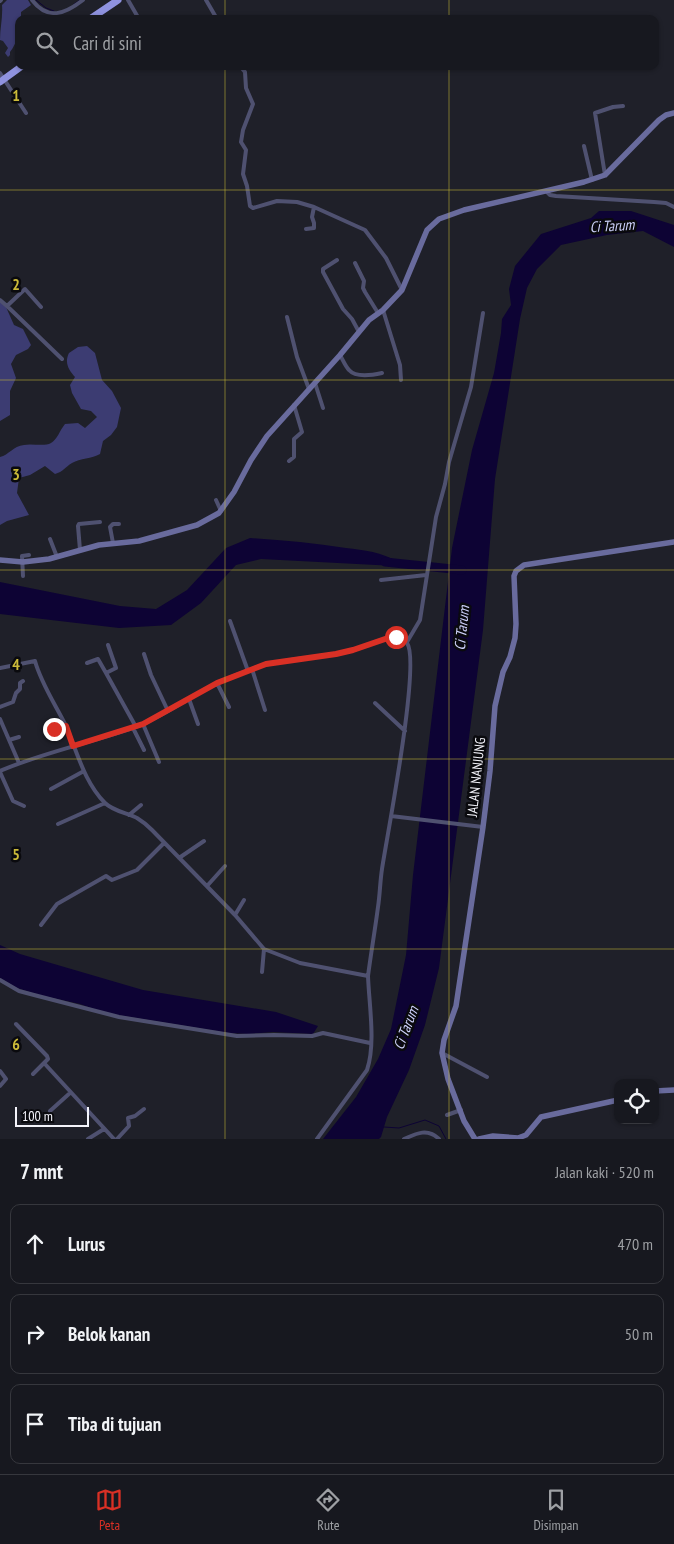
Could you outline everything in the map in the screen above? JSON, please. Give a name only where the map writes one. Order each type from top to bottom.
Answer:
[{"type":"highway","points":[[96,15],[118,0]]},
{"type":"highway","points":[[1,78],[15,70]]},
{"type":"street","points":[[32,0],[39,8],[56,14],[68,11],[83,0]]},
{"type":"street","points":[[128,0],[137,15]]},
{"type":"street","points":[[206,0],[215,15]]},
{"type":"street","points":[[243,70],[246,88],[253,104],[243,130],[242,142],[246,150],[243,174],[250,206],[252,208],[284,201],[297,202],[314,206],[368,231],[386,258],[402,290]]},
{"type":"street","points":[[1,78],[26,113]]},
{"type":"street","points":[[605,175],[595,113],[623,106]]},
{"type":"street","points":[[0,560],[27,557],[57,557],[113,543],[139,541],[197,526],[221,511],[267,436],[369,320],[381,312],[402,290],[427,230],[438,220],[464,210],[592,180],[605,175],[660,120],[666,115],[674,113]]},
{"type":"street","points":[[584,146],[592,180]]},
{"type":"street","points":[[546,191],[550,195],[556,196],[666,203],[674,207]]},
{"type":"street","points":[[306,229],[314,228],[315,224],[312,217],[314,206]]},
{"type":"street","points":[[337,260],[323,269],[323,272],[358,332]]},
{"type":"street","points":[[355,262],[364,279],[364,292],[381,312],[400,365],[401,380]]},
{"type":"street","points":[[7,306],[25,289],[41,307]]},
{"type":"street","points":[[0,300],[62,359]]},
{"type":"street","points":[[317,1139],[367,1070],[370,1043],[368,976],[411,675],[407,642],[420,620],[436,517],[449,462],[471,387],[483,313]]},
{"type":"street","points":[[287,317],[297,357],[309,389]]},
{"type":"street","points":[[340,355],[349,370],[354,373],[368,375],[382,373]]},
{"type":"street","points":[[315,383],[323,408]]},
{"type":"street","points":[[289,460],[294,457],[294,439],[302,432],[294,405]]},
{"type":"street","points":[[216,500],[221,511]]},
{"type":"street","points":[[80,550],[79,524],[100,522]]},
{"type":"street","points":[[113,543],[110,527],[114,524],[119,524]]},
{"type":"street","points":[[50,539],[57,557]]},
{"type":"street","name":"JALAN NANJUNG","points":[[477,1139],[464,1121],[448,1079],[442,1053],[444,1040],[456,1006],[483,827],[495,706],[501,680],[513,647],[516,624],[514,576],[519,568],[528,565],[674,542]]},
{"type":"street","points":[[23,576],[27,557]]},
{"type":"street","points":[[381,580],[426,575]]},
{"type":"street","points":[[230,621],[265,710]]},
{"type":"street","points":[[24,806],[13,801],[0,772],[19,763],[143,724],[217,683],[250,670],[276,662],[353,650],[388,638],[396,637],[407,642]]},
{"type":"street","points":[[106,673],[116,668],[108,645]]},
{"type":"street","points":[[144,654],[151,675],[168,711]]},
{"type":"street","points":[[87,663],[98,659],[144,750]]},
{"type":"street","points":[[0,668],[35,661],[66,726],[84,771],[105,802],[114,809],[143,822],[235,915],[264,949],[300,963],[368,976]]},
{"type":"street","points":[[0,707],[13,702],[23,680]]},
{"type":"street","points":[[217,683],[229,707]]},
{"type":"street","points":[[189,699],[198,724]]},
{"type":"street","points":[[375,703],[404,731]]},
{"type":"street","points":[[0,719],[19,763]]},
{"type":"street","points":[[143,724],[159,762]]},
{"type":"street","points":[[54,729],[66,726]]},
{"type":"street","points":[[9,740],[19,737]]},
{"type":"street","points":[[51,789],[84,771]]},
{"type":"street","points":[[58,824],[105,802]]},
{"type":"street","points":[[129,815],[141,805]]},
{"type":"street","points":[[391,816],[483,827]]},
{"type":"street","points":[[179,858],[204,841]]},
{"type":"street","points":[[41,925],[57,904],[106,876],[112,880],[136,870],[164,843]]},
{"type":"street","points":[[207,886],[225,866]]},
{"type":"street","points":[[235,915],[244,900]]},
{"type":"street","points":[[262,972],[264,949]]},
{"type":"street","points":[[0,980],[19,991],[130,1020],[237,1036],[312,1036],[320,1033],[370,1043]]},
{"type":"street","points":[[16,1024],[47,1056],[48,1059],[33,1074]]},
{"type":"street","points":[[28,1036],[33,1032]]},
{"type":"street","points":[[442,1053],[487,1077]]},
{"type":"street","points":[[44,1063],[115,1139],[129,1126],[128,1118],[135,1116],[144,1109]]},
{"type":"street","points":[[0,1071],[6,1078],[0,1086]]},
{"type":"street","points":[[659,1091],[674,1090]]},
{"type":"street","points":[[50,1111],[70,1093]]},
{"type":"street","points":[[477,1139],[493,1136],[518,1138],[526,1135],[541,1117],[614,1101]]},
{"type":"street","points":[[447,1115],[461,1110]]},
{"type":"street","points":[[88,1139],[104,1129]]},
{"type":"street","points":[[404,1139],[423,1132],[433,1134],[439,1139]]},
{"type":"shaded area","points":[[7,0],[28,0],[31,5],[21,12],[21,15],[15,15],[15,43],[8,57],[5,53],[8,48],[0,40],[2,5]]},
{"type":"shaded area","points":[[0,302],[6,307],[14,325],[23,329],[31,345],[28,349],[16,355],[11,364],[16,378],[10,391],[10,415],[0,421]]},
{"type":"shaded area","points":[[87,346],[95,353],[102,380],[112,391],[121,408],[117,427],[103,441],[100,454],[75,461],[55,474],[45,466],[30,475],[19,478],[17,493],[29,515],[0,525],[0,457],[20,446],[51,443],[65,424],[78,423],[85,428],[97,417],[91,411],[81,409],[72,393],[70,385],[75,377],[67,363],[69,353],[78,347]]},
{"type":"water","name":"Ci Tarum","points":[[599,211],[631,211],[674,225],[674,247],[643,231],[607,235],[561,245],[537,269],[527,288],[520,319],[495,479],[483,630],[439,968],[425,1025],[409,1070],[387,1117],[381,1137],[379,1139],[323,1139],[356,1097],[378,1059],[391,1029],[406,955],[413,875],[452,548],[472,450],[494,373],[502,319],[511,305],[509,289],[515,266],[541,234],[591,218]]},
{"type":"water","points":[[250,538],[310,543],[366,551],[386,556],[398,562],[395,566],[261,559],[236,565],[201,603],[171,625],[119,628],[0,614],[0,582],[120,606],[156,609],[187,590],[226,548]]},
{"type":"water","points":[[0,945],[20,954],[143,990],[276,1012],[318,1026],[313,1034],[273,1032],[229,1033],[105,1013],[80,1004],[17,988],[0,978]]},
{"type":"waterway","points":[[36,0],[46,8],[54,11]]},
{"type":"waterway","points":[[74,4],[80,0]]},
{"type":"waterway","points":[[385,562],[462,570]]},
{"type":"waterway","points":[[384,1127],[399,1128],[425,1120],[439,1126],[446,1139]]},
{"type":"route","points":[[54,729],[66,726],[73,746],[143,724],[217,683],[248,670],[276,662],[336,654],[396,637]]}]
